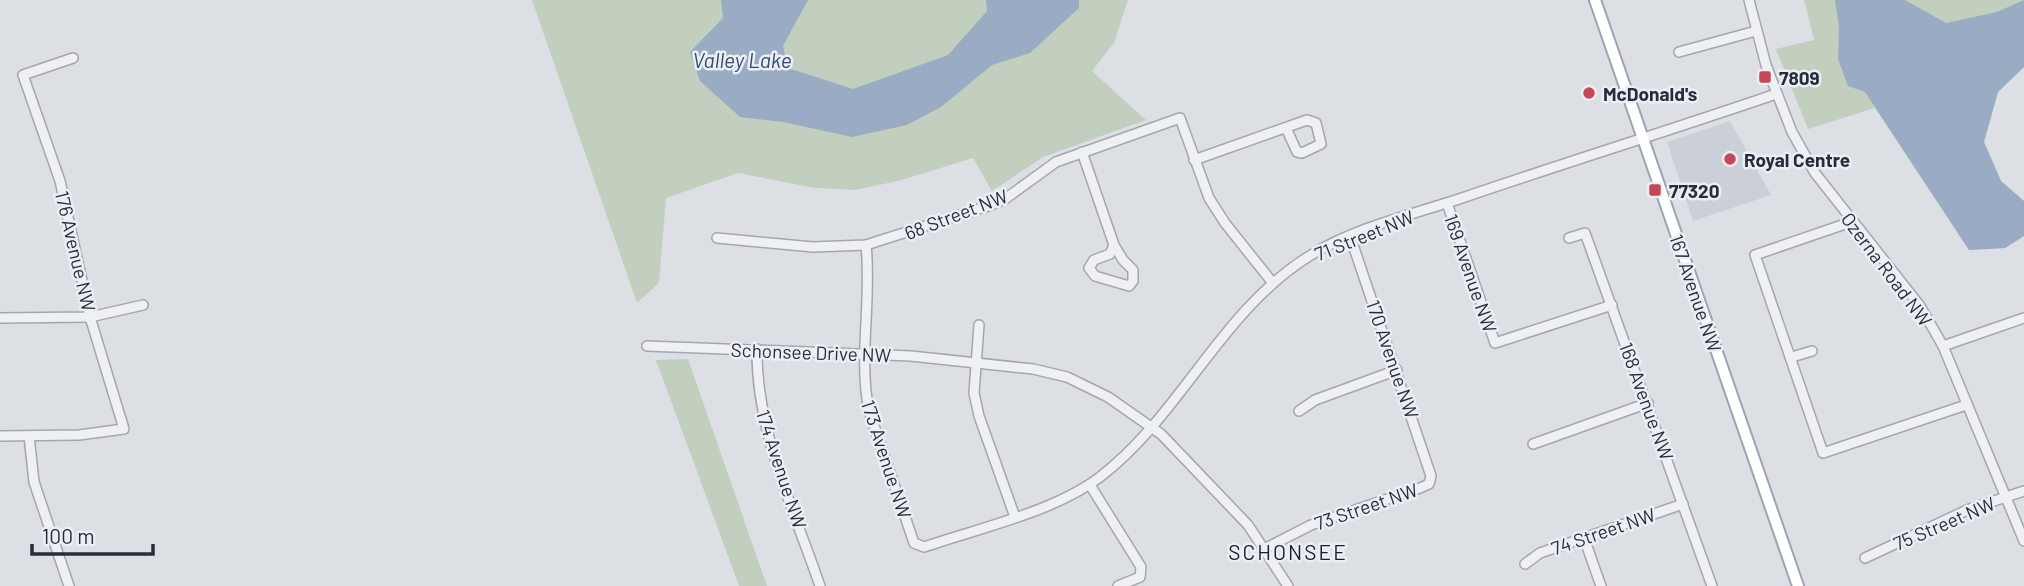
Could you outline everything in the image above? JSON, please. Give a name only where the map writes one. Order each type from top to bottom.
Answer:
[{"type":"main road","name":"167 Avenue NW","points":[[1595,0],[1798,586]]},
{"type":"street","name":"Ozerna Road NW","points":[[1749,0],[1776,94],[1815,173],[1851,222],[1920,306],[1943,346],[2024,541]]},
{"type":"street","points":[[1679,52],[1756,31]]},
{"type":"street","name":"176 Avenue NW","points":[[29,436],[124,429],[90,317],[60,181],[23,75],[73,58]]},
{"type":"street","name":"71 Street NW","points":[[917,546],[924,547],[1015,517],[1090,485],[1126,456],[1241,312],[1272,282],[1311,255],[1350,236],[1776,94]]},
{"type":"street","name":"68 Street NW","points":[[717,239],[813,247],[866,245],[1005,199],[1043,170],[1082,152],[1180,118],[1194,160]]},
{"type":"street","points":[[1272,282],[1220,217],[1209,198],[1194,160],[1286,128]]},
{"type":"street","points":[[1082,152],[1114,245],[1122,260],[1133,270],[1133,281],[1129,286],[1095,276],[1089,268],[1094,261],[1110,254],[1114,245]]},
{"type":"street","name":"169 Avenue NW","points":[[1447,203],[1495,342],[1612,305]]},
{"type":"street","points":[[1851,222],[1755,255],[1823,453],[1966,405]]},
{"type":"street","name":"168 Avenue NW","points":[[1569,238],[1585,233],[1712,586]]},
{"type":"street","name":"170 Avenue NW","points":[[1350,236],[1429,464],[1429,484]]},
{"type":"street","name":"173 Avenue NW","points":[[866,245],[869,285],[864,388],[869,411],[917,546]]},
{"type":"street","points":[[0,318],[90,317],[143,305]]},
{"type":"street","points":[[1943,346],[2024,318]]},
{"type":"street","points":[[979,325],[974,361],[974,393],[979,416],[1015,517]]},
{"type":"street","name":"Schonsee Drive NW","points":[[647,346],[974,361],[1067,377],[1101,393],[1151,426],[1214,488],[1266,548],[1288,586]]},
{"type":"street","name":"174 Avenue NW","points":[[757,349],[757,377],[766,425],[820,586]]},
{"type":"street","points":[[1792,357],[1812,351]]},
{"type":"street","points":[[1299,411],[1315,400],[1397,370]]},
{"type":"street","points":[[1533,444],[1648,403]]},
{"type":"street","points":[[0,436],[29,436],[34,482],[69,586]]},
{"type":"street","name":"73 Street NW","points":[[1266,548],[1311,525],[1429,484]]},
{"type":"street","points":[[1090,485],[1141,567],[1140,577],[1118,586]]},
{"type":"street","name":"75 Street NW","points":[[1865,558],[1967,510],[2024,491]]},
{"type":"street","name":"74 Street NW","points":[[1525,564],[1539,553],[1683,504]]},
{"type":"street","points":[[1584,537],[1601,586]]},
{"type":"shaded area","points":[[1730,121],[1771,195],[1693,221],[1667,142]]},
{"type":"green space","points":[[532,0],[1128,0],[1114,43],[1092,71],[1146,120],[1043,157],[992,191],[973,158],[898,181],[855,190],[815,188],[738,173],[666,198],[659,283],[637,303]]},
{"type":"green space","points":[[1804,0],[2024,0],[2024,67],[1998,92],[1984,142],[2001,181],[2024,201],[2024,236],[2005,248],[1969,250],[1875,108],[1808,129],[1776,49],[1814,40]]},
{"type":"green space","points":[[688,359],[767,586],[739,586],[656,360]]},
{"type":"water","name":"Valley Lake","points":[[721,0],[808,0],[783,46],[788,68],[853,89],[948,55],[987,11],[986,0],[1079,0],[1079,8],[1030,53],[992,65],[941,107],[907,125],[852,137],[783,122],[740,117],[700,81],[690,52],[723,18]]},
{"type":"water","points":[[1835,0],[1905,0],[1946,23],[1997,12],[2024,0],[2024,67],[1998,92],[1984,142],[2001,181],[2024,201],[2024,236],[2005,248],[1969,250],[1865,92],[1848,86],[1838,59],[1839,27]]},
{"type":"place","name":"7809","points":[[1765,77]]},
{"type":"place","name":"McDonald's","points":[[1589,93]]},
{"type":"place","name":"Royal Centre","points":[[1730,159]]},
{"type":"place","name":"77320","points":[[1655,190]]},
{"type":"district","name":"SCHONSEE","points":[[1288,551]]}]
